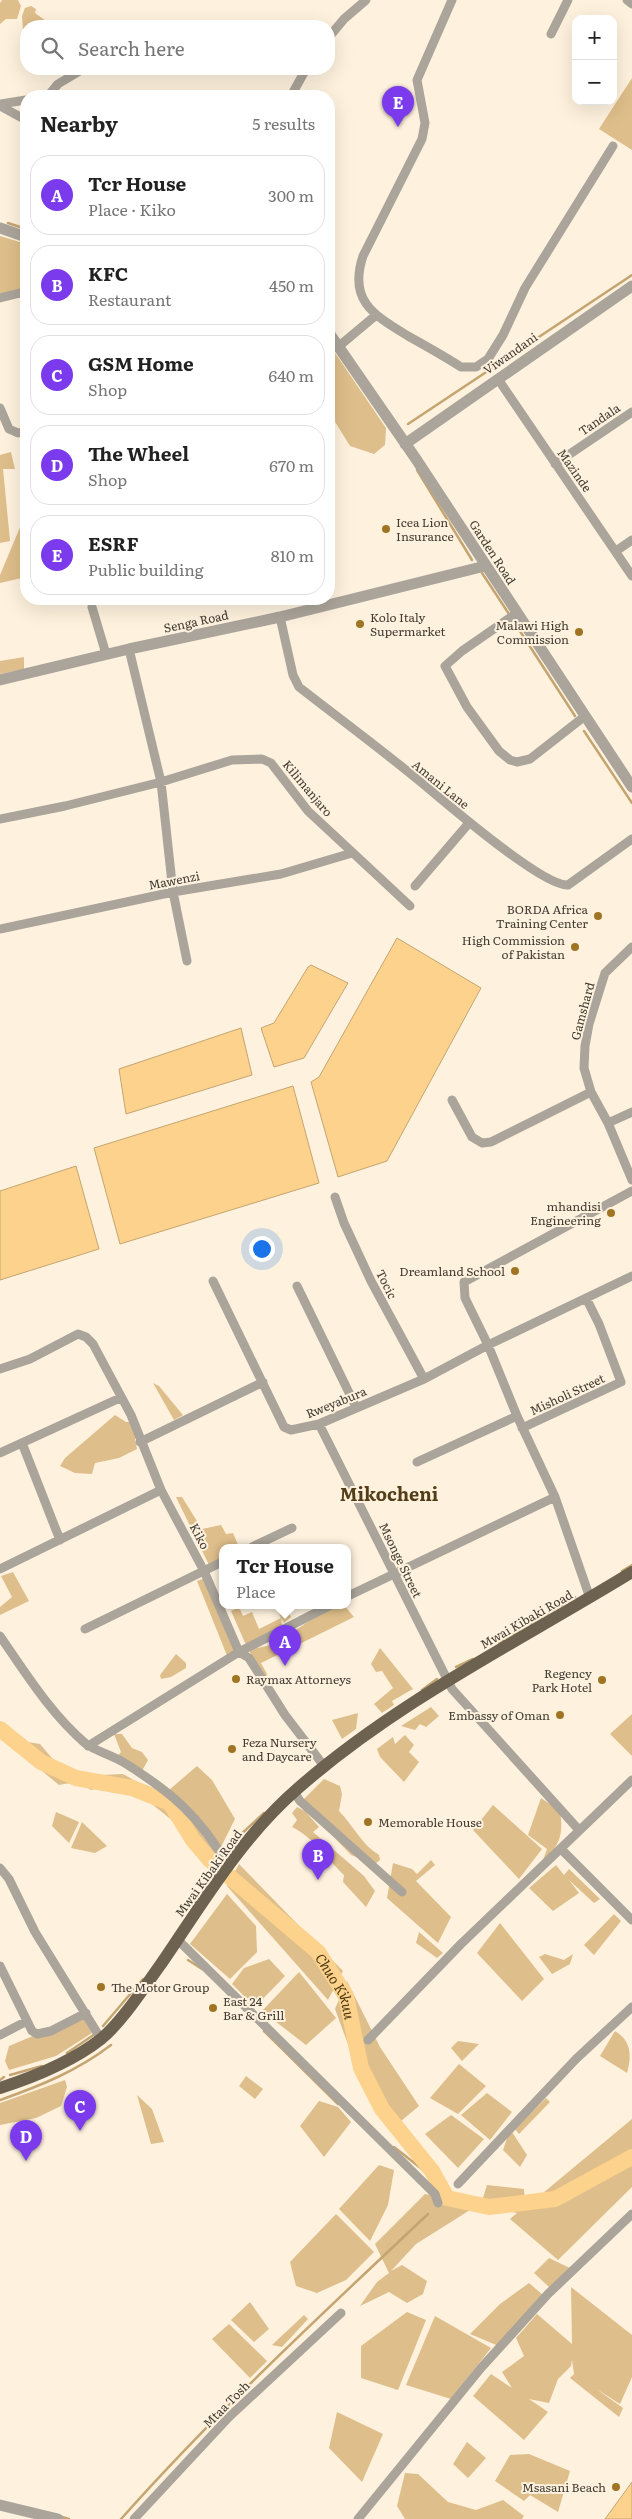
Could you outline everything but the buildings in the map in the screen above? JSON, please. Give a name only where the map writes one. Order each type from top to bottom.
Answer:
[{"type":"main road","name":"Mwai Kibaki Road","points":[[0,2088],[53,2067],[101,2039],[136,1998],[217,1881],[257,1830],[294,1792],[324,1766],[446,1679],[590,1598],[632,1572]]},
{"type":"street","points":[[335,30],[344,19],[366,0]]},
{"type":"street","points":[[452,0],[417,80],[425,123],[422,139],[363,256],[359,269],[358,283],[362,297],[375,316],[461,367],[469,368],[483,364],[503,335],[525,288],[613,146]]},
{"type":"street","points":[[551,34],[568,0]]},
{"type":"street","points":[[627,0],[632,4]]},
{"type":"street","points":[[52,90],[58,84],[73,75]]},
{"type":"street","points":[[294,90],[303,75]]},
{"type":"street","points":[[0,105],[20,101]]},
{"type":"street","points":[[0,105],[20,117]]},
{"type":"street","points":[[0,228],[20,235]]},
{"type":"street","name":"Viwandani","points":[[405,444],[632,286]]},
{"type":"street","points":[[0,298],[20,293]]},
{"type":"street","points":[[338,347],[375,316]]},
{"type":"street","name":"Garden Road","points":[[335,342],[405,444],[632,787]]},
{"type":"street","name":"Mazinde","points":[[498,379],[632,576]]},
{"type":"street","points":[[0,408],[9,429],[20,432]]},
{"type":"street","name":"Tandala","points":[[555,464],[632,412]]},
{"type":"street","points":[[616,551],[632,540]]},
{"type":"street","name":"Senga Road","points":[[335,603],[485,566]]},
{"type":"street","name":"Senga Road","points":[[0,680],[106,654],[328,605]]},
{"type":"street","points":[[92,607],[106,654]]},
{"type":"street","points":[[517,613],[462,651],[445,666],[468,708],[504,756],[517,762],[530,759],[585,716]]},
{"type":"street","name":"Amani Lane","points":[[280,617],[293,675],[299,687],[422,783],[469,823],[545,877],[561,886],[575,882],[632,839]]},
{"type":"street","points":[[129,649],[161,782],[173,892],[187,961]]},
{"type":"street","name":"Kilimanjaro","points":[[0,819],[65,806],[161,782],[232,760],[262,758],[271,763],[308,811],[410,906]]},
{"type":"street","points":[[415,886],[469,823]]},
{"type":"street","name":"Mawenzi","points":[[0,929],[173,892],[281,874],[352,853]]},
{"type":"street","name":"Gamshard","points":[[632,947],[605,974],[595,1004],[585,1046],[584,1068],[591,1092],[608,1123],[632,1180]]},
{"type":"street","points":[[452,1100],[472,1137],[482,1143],[506,1135],[591,1092]]},
{"type":"street","points":[[608,1123],[632,1112]]},
{"type":"street","points":[[590,1598],[555,1497],[522,1428],[488,1345],[465,1298],[464,1282],[632,1192]]},
{"type":"street","name":"Tocic","points":[[335,1197],[344,1223],[371,1281],[424,1379]]},
{"type":"street","name":"Rweyabura","points":[[214,1281],[284,1427],[291,1430],[319,1424],[424,1379],[488,1345],[632,1276]]},
{"type":"street","points":[[297,1286],[356,1407]]},
{"type":"street","name":"Misholi Street","points":[[522,1428],[621,1382],[599,1324],[586,1298]]},
{"type":"street","name":"Kiko","points":[[0,1369],[30,1359],[78,1334],[86,1337],[99,1354],[120,1398],[131,1415],[140,1442],[161,1490],[204,1571],[219,1606]]},
{"type":"street","points":[[140,1442],[263,1382]]},
{"type":"street","points":[[0,1453],[120,1398]]},
{"type":"street","points":[[417,1462],[517,1416]]},
{"type":"street","name":"Msonge Street","points":[[319,1424],[452,1689],[579,1830]]},
{"type":"street","points":[[22,1443],[60,1540]]},
{"type":"street","points":[[0,1569],[161,1490]]},
{"type":"street","points":[[351,1594],[555,1497]]},
{"type":"street","points":[[258,1544],[292,1528]]},
{"type":"street","points":[[86,1629],[219,1564]]},
{"type":"street","name":"Kiko","points":[[220,1609],[239,1652],[249,1658],[285,1715],[324,1766]]},
{"type":"street","points":[[88,1746],[239,1652],[323,1609]]},
{"type":"street","points":[[0,1636],[63,1722],[88,1746],[121,1761],[166,1789],[199,1823],[215,1843],[227,1868]]},
{"type":"street","points":[[368,2040],[461,1944],[632,1780]]},
{"type":"street","points":[[294,1792],[300,1801],[402,1892]]},
{"type":"street","points":[[561,1849],[632,1920]]},
{"type":"street","points":[[0,1868],[9,1879],[35,1932],[101,2039]]},
{"type":"street","points":[[177,1939],[435,2194],[438,2203]]},
{"type":"street","points":[[0,1966],[32,2031],[42,2035],[86,2013]]},
{"type":"street","points":[[458,2184],[576,2059],[632,2007]]},
{"type":"street","points":[[0,2035],[27,2021]]},
{"type":"street","points":[[358,2519],[488,2361],[548,2294],[632,2214]]},
{"type":"street","name":"Mtaa Tosh","points":[[134,2519],[229,2417],[341,2313]]},
{"type":"street","points":[[0,2505],[58,2519]]},
{"type":"shaded area","points":[[2,0],[18,0],[21,6],[17,19],[6,19],[0,24],[0,3]]},
{"type":"shaded area","points":[[31,6],[36,9],[35,13],[45,20],[22,20],[25,8]]},
{"type":"shaded area","points":[[632,78],[632,150],[599,129],[615,105],[617,105],[617,101]]},
{"type":"shaded area","points":[[0,236],[20,242],[20,289],[0,294]]},
{"type":"shaded area","points":[[335,353],[386,428],[385,445],[374,454],[350,446],[335,422]]},
{"type":"shaded area","points":[[11,452],[15,469],[3,469],[10,541],[0,543],[0,455]]},
{"type":"shaded area","points":[[20,527],[20,578],[0,583],[0,575]]},
{"type":"shaded area","points":[[24,657],[24,669],[0,674],[0,661]]},
{"type":"shaded area","points":[[397,938],[481,988],[387,1161],[338,1177],[311,1082],[319,1077]]},
{"type":"shaded area","points":[[311,965],[348,983],[304,1058],[274,1067],[261,1028],[274,1023]]},
{"type":"shaded area","points":[[241,1028],[252,1075],[126,1114],[119,1069]]},
{"type":"shaded area","points":[[293,1086],[319,1183],[120,1244],[94,1148]]},
{"type":"shaded area","points":[[76,1166],[99,1249],[0,1280],[0,1191]]},
{"type":"shaded area","points":[[153,1383],[159,1386],[183,1415],[174,1420]]},
{"type":"shaded area","points":[[115,1415],[126,1422],[133,1422],[141,1430],[135,1439],[137,1449],[119,1458],[95,1463],[92,1474],[75,1473],[60,1466],[65,1458]]},
{"type":"shaded area","points":[[176,1497],[182,1497],[202,1529],[221,1525],[226,1534],[233,1533],[238,1544],[219,1544],[219,1562],[210,1567]]},
{"type":"shaded area","points":[[13,1572],[29,1601],[0,1615],[0,1607],[12,1597],[1,1576]]},
{"type":"shaded area","points":[[205,1578],[239,1649],[228,1658],[197,1581]]},
{"type":"shaded area","points":[[240,1609],[243,1616],[252,1612],[259,1629],[281,1618],[282,1625],[246,1645],[231,1611]]},
{"type":"shaded area","points":[[277,1609],[287,1609],[291,1617],[284,1623]]},
{"type":"shaded area","points":[[327,1609],[347,1609],[354,1617],[261,1663],[267,1674],[264,1685],[249,1650],[275,1644]]},
{"type":"shaded area","points":[[380,1648],[413,1689],[392,1701],[394,1705],[382,1713],[374,1704],[393,1688],[382,1671],[376,1672],[371,1664]]},
{"type":"shaded area","points":[[176,1654],[186,1663],[186,1668],[171,1677],[161,1679],[160,1675]]},
{"type":"shaded area","points":[[431,1707],[439,1716],[426,1727],[420,1724],[415,1730],[401,1726]]},
{"type":"shaded area","points":[[358,1713],[356,1729],[342,1739],[332,1720]]},
{"type":"shaded area","points":[[632,1714],[632,1756],[610,1734]]},
{"type":"shaded area","points":[[114,1734],[122,1734],[132,1748],[142,1752],[148,1760],[142,1771],[117,1757],[121,1752]]},
{"type":"shaded area","points":[[405,1735],[414,1745],[409,1752],[419,1762],[404,1782],[380,1757],[377,1749],[393,1737],[395,1744]]},
{"type":"shaded area","points":[[2,1738],[40,1744],[57,1764],[79,1776],[123,1774],[162,1796],[197,1766],[212,1780],[235,1819],[212,1865],[183,1829],[143,1797],[102,1787],[91,1790],[76,1783],[59,1785]]},
{"type":"shaded area","points":[[324,1779],[340,1786],[342,1794],[339,1811],[368,1846],[379,1855],[380,1860],[375,1864],[351,1855],[307,1809],[304,1799]]},
{"type":"shaded area","points":[[541,1798],[560,1811],[561,1820],[559,1840],[553,1851],[542,1863],[547,1849],[528,1835]]},
{"type":"shaded area","points":[[493,1805],[542,1849],[519,1879],[473,1830]]},
{"type":"shaded area","points":[[297,1807],[305,1811],[319,1827],[313,1832],[364,1876],[375,1891],[366,1907],[343,1882],[344,1875],[307,1836],[292,1827],[297,1820],[292,1813]]},
{"type":"shaded area","points":[[56,1812],[79,1822],[69,1843],[52,1826]]},
{"type":"shaded area","points":[[82,1822],[107,1846],[95,1853],[71,1848]]},
{"type":"shaded area","points":[[431,1860],[435,1865],[416,1881],[451,1917],[438,1943],[387,1898],[393,1863],[412,1869],[417,1874]]},
{"type":"shaded area","points":[[239,1864],[343,1971],[328,2000],[227,1886]]},
{"type":"shaded area","points":[[556,1865],[564,1875],[569,1869],[600,1899],[594,1903],[569,1880],[579,1893],[553,1911],[529,1888]]},
{"type":"shaded area","points":[[227,1894],[256,1926],[257,1952],[230,1979],[190,1944]]},
{"type":"shaded area","points":[[614,1914],[621,1921],[594,1955],[584,1945]]},
{"type":"shaded area","points":[[500,1923],[544,1979],[522,2001],[477,1953]]},
{"type":"shaded area","points":[[419,1932],[443,1953],[437,1958],[416,1943]]},
{"type":"shaded area","points":[[545,1954],[564,1960],[573,1954],[570,1964],[552,1974],[539,1957]]},
{"type":"shaded area","points":[[269,1959],[285,1976],[255,2007],[232,1984],[244,1968]]},
{"type":"shaded area","points":[[299,1972],[336,2018],[306,2045],[262,2011]]},
{"type":"shaded area","points":[[347,1981],[380,2047],[419,2106],[401,2121],[380,2097],[366,2059],[356,2066],[335,2009]]},
{"type":"shaded area","points":[[83,2015],[92,2033],[56,2056],[9,2070],[5,2061],[9,2046]]},
{"type":"shaded area","points":[[615,2031],[624,2039],[629,2049],[627,2073],[600,2056]]},
{"type":"shaded area","points":[[458,2041],[479,2044],[462,2061],[451,2048]]},
{"type":"shaded area","points":[[459,2064],[486,2086],[458,2114],[430,2098]]},
{"type":"shaded area","points":[[246,2076],[263,2089],[255,2099],[239,2086]]},
{"type":"shaded area","points":[[65,2080],[67,2087],[61,2106],[36,2118],[0,2125],[0,2103]]},
{"type":"shaded area","points":[[487,2093],[512,2112],[490,2140],[461,2115]]},
{"type":"shaded area","points":[[137,2095],[152,2109],[164,2142],[151,2144]]},
{"type":"shaded area","points":[[546,2098],[550,2102],[519,2134],[515,2129]]},
{"type":"shaded area","points":[[319,2101],[338,2107],[351,2122],[324,2157],[300,2126]]},
{"type":"shaded area","points":[[451,2115],[484,2139],[458,2168],[425,2134]]},
{"type":"shaded area","points":[[632,2119],[632,2187],[558,2260],[510,2219],[517,2213],[501,2210],[482,2201],[487,2185],[524,2189],[525,2208]]},
{"type":"shaded area","points":[[510,2129],[527,2155],[520,2167],[503,2150]]},
{"type":"shaded area","points":[[379,2165],[394,2170],[388,2205],[370,2241],[339,2209]]},
{"type":"shaded area","points":[[425,2194],[478,2205],[416,2244],[391,2271],[402,2265],[427,2281],[423,2294],[407,2303],[389,2292],[360,2306],[377,2282],[389,2273],[375,2244]]},
{"type":"shaded area","points":[[336,2214],[374,2252],[346,2280],[317,2293],[296,2286],[290,2262]]},
{"type":"shaded area","points":[[549,2258],[570,2268],[549,2287],[534,2273]]},
{"type":"shaded area","points":[[529,2283],[543,2295],[501,2347],[470,2334],[500,2304]]},
{"type":"shaded area","points":[[571,2287],[632,2335],[632,2377],[620,2404],[595,2388],[623,2408],[619,2417],[570,2378],[574,2374],[572,2360],[571,2366],[558,2379],[549,2403],[529,2399],[548,2412],[524,2440],[473,2396],[491,2374],[512,2388],[502,2372],[524,2356],[516,2338],[537,2314],[572,2344]]},
{"type":"shaded area","points":[[250,2302],[269,2329],[254,2342],[231,2320]]},
{"type":"shaded area","points":[[407,2312],[426,2320],[398,2390],[361,2378],[361,2346]]},
{"type":"shaded area","points":[[304,2315],[308,2319],[282,2347],[272,2345]]},
{"type":"shaded area","points":[[435,2316],[491,2348],[451,2399],[406,2385]]},
{"type":"shaded area","points":[[229,2324],[267,2361],[250,2378],[212,2339]]},
{"type":"shaded area","points":[[337,2412],[383,2434],[362,2482],[329,2448]]},
{"type":"shaded area","points":[[467,2442],[486,2458],[468,2478],[453,2464]]},
{"type":"shaded area","points":[[529,2454],[570,2471],[558,2512],[530,2495],[524,2501],[495,2481],[510,2455]]},
{"type":"shaded area","points":[[405,2473],[418,2474],[448,2502],[476,2510],[503,2500],[524,2516],[522,2519],[405,2519],[397,2506]]},
{"type":"shaded area","points":[[632,2482],[632,2519],[605,2519]]},
{"type":"waterway","points":[[8,223],[20,227]]},
{"type":"waterway","points":[[408,424],[632,275]]},
{"type":"waterway","points":[[417,470],[472,560]]},
{"type":"waterway","points":[[482,573],[509,614]]},
{"type":"waterway","points":[[516,625],[575,716]]},
{"type":"waterway","points":[[584,731],[632,803]]},
{"type":"waterway","points":[[622,1571],[632,1565]]},
{"type":"waterway","points":[[499,1643],[575,1597]]},
{"type":"waterway","points":[[456,1667],[473,1659]]},
{"type":"waterway","points":[[422,1690],[437,1679]]},
{"type":"waterway","name":"Chuo Kikuu","points":[[0,1729],[41,1762],[76,1778],[132,1788],[170,1803],[193,1840],[210,1860],[318,1952],[346,1996],[361,2068],[382,2109],[432,2171],[447,2198],[489,2207],[555,2199],[632,2157]]},
{"type":"waterway","points":[[238,1837],[264,1813]]},
{"type":"waterway","points":[[192,1907],[221,1860]]},
{"type":"waterway","points":[[188,1960],[202,1969]]},
{"type":"waterway","points":[[103,2026],[143,1979]]},
{"type":"waterway","points":[[264,2031],[338,2104]]},
{"type":"waterway","points":[[67,2053],[95,2034]]},
{"type":"waterway","points":[[0,2100],[58,2077],[85,2063],[111,2045]]},
{"type":"waterway","points":[[10,2075],[42,2066]]},
{"type":"waterway","points":[[0,2080],[4,2077]]},
{"type":"waterway","points":[[394,2147],[441,2184]]},
{"type":"waterway","points":[[121,2519],[233,2401],[428,2214]]},
{"type":"waterway","points":[[62,2517],[69,2519]]},
{"type":"place","name":"ESRF","points":[[398,127]]},
{"type":"place","name":"Icea Lion Insurance","points":[[386,529]]},
{"type":"place","name":"Kolo Italy Supermarket","points":[[360,624]]},
{"type":"place","name":"Malawi High Commission","points":[[579,632]]},
{"type":"place","name":"BORDA Africa Training Center","points":[[598,916]]},
{"type":"place","name":"High Commission of Pakistan","points":[[575,947]]},
{"type":"place","name":"mhandisi Engineering","points":[[611,1213]]},
{"type":"place","name":"Dreamland School","points":[[515,1271]]},
{"type":"place","name":"Tcr House","points":[[285,1666]]},
{"type":"place","name":"Raymax Attorneys","points":[[236,1679]]},
{"type":"place","name":"Regency Park Hotel","points":[[602,1680]]},
{"type":"place","name":"Embassy of Oman","points":[[560,1715]]},
{"type":"place","name":"Feza Nursery and Daycare","points":[[232,1749]]},
{"type":"place","name":"Memorable House","points":[[368,1822]]},
{"type":"place","name":"KFC","points":[[318,1880]]},
{"type":"place","name":"The Motor Group","points":[[101,1987]]},
{"type":"place","name":"East 24 Bar & Grill","points":[[213,2008]]},
{"type":"place","name":"GSM Home","points":[[80,2131]]},
{"type":"place","name":"The Wheel","points":[[26,2161]]},
{"type":"place","name":"Msasani Beach","points":[[616,2487]]},
{"type":"district","name":"Mikocheni","points":[[389,1493]]}]
